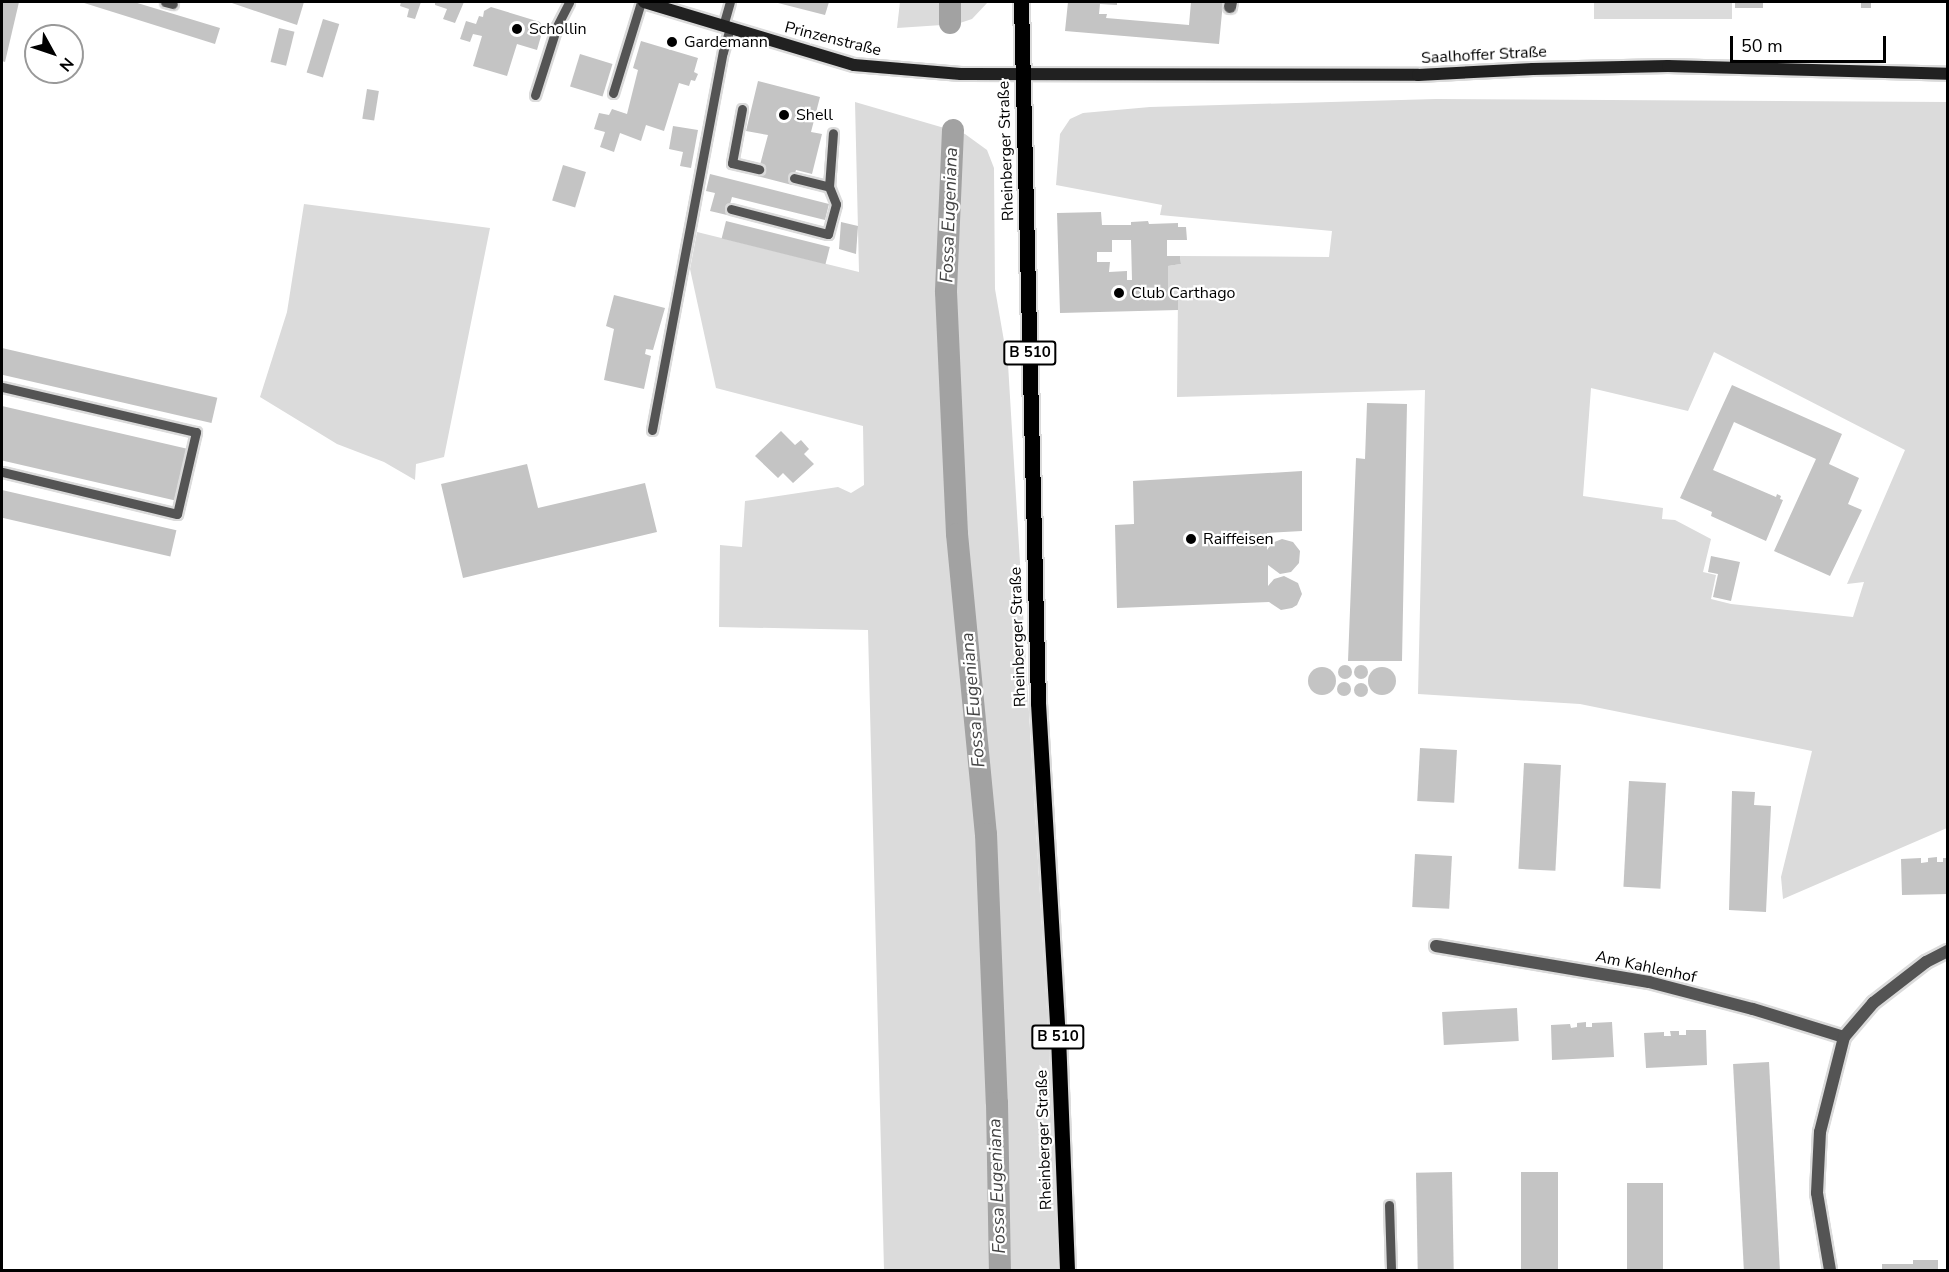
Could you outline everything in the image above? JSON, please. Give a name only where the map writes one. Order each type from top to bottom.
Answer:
[{"type":"main road","name":"Prinzenstraße","points":[[642,2],[854,64],[961,74],[1022,75]]},
{"type":"main road","name":"Rheinberger Straße","points":[[1021,2],[1038,692],[1058,1036],[1067,1270]]},
{"type":"main road","name":"Saalhoffer Straße","points":[[1022,75],[1418,75],[1533,69],[1668,66],[1947,74]]},
{"type":"street","name":"Am Kahlenhof","points":[[1436,946],[1649,982],[1753,1008],[1844,1037]]},
{"type":"street","points":[[1830,1270],[1817,1192],[1820,1132],[1844,1037],[1873,1003],[1926,962],[1947,951]]},
{"type":"lane","points":[[535,95],[557,26],[569,2]]},
{"type":"lane","points":[[613,93],[642,2]]},
{"type":"lane","points":[[652,430],[723,52],[730,2]]},
{"type":"lane","points":[[742,109],[732,163],[759,170]]},
{"type":"lane","points":[[731,209],[828,234],[836,204],[829,187],[833,133]]},
{"type":"lane","points":[[794,178],[829,187]]},
{"type":"lane","points":[[2,387],[196,432],[177,514],[2,472]]},
{"type":"lane","points":[[1389,1204],[1391,1270]]},
{"type":"shaded area","points":[[900,2],[988,2],[972,19],[957,24],[897,28]]},
{"type":"shaded area","points":[[1594,2],[1732,2],[1732,19],[1594,19]]},
{"type":"shaded area","points":[[1436,99],[1947,102],[1947,828],[1783,899],[1781,877],[1812,751],[1580,704],[1418,694],[1425,390],[1177,397],[1178,296],[1168,296],[1171,292],[1168,291],[1168,266],[1181,264],[1180,256],[1329,257],[1332,231],[1160,215],[1162,205],[1056,185],[1060,134],[1070,119],[1083,113],[1150,107]],"holes":[[[1714,352],[1905,450],[1847,584],[1864,582],[1853,617],[1731,604],[1711,599],[1716,575],[1703,572],[1711,539],[1675,520],[1662,519],[1663,508],[1583,496],[1591,388],[1688,411]]]},
{"type":"shaded area","points":[[855,102],[965,134],[987,150],[994,168],[995,289],[1008,364],[1049,1043],[1058,1270],[884,1270],[868,630],[719,627],[720,545],[742,547],[745,501],[838,487],[851,493],[864,485],[863,426],[716,388],[690,269],[697,232],[859,272]]},
{"type":"shaded area","points":[[304,204],[490,228],[444,457],[416,464],[415,480],[384,462],[337,444],[260,397],[287,312]]},
{"type":"building","points":[[2,2],[19,2],[5,62],[2,61]]},
{"type":"building","points":[[81,2],[134,2],[220,28],[215,44]]},
{"type":"building","points":[[229,2],[304,2],[297,25]]},
{"type":"building","points":[[401,2],[421,2],[415,19],[407,17],[409,9],[400,6]]},
{"type":"building","points":[[435,2],[464,2],[455,23],[443,19],[447,9],[435,5]]},
{"type":"building","points":[[774,2],[829,2],[825,15]]},
{"type":"building","points":[[1068,2],[1117,2],[1117,5],[1100,4],[1099,14],[1107,14],[1106,18],[1189,25],[1191,2],[1223,2],[1219,44],[1065,31]]},
{"type":"building","points":[[1735,2],[1763,2],[1763,8],[1735,8]]},
{"type":"building","points":[[1861,2],[1871,2],[1871,8],[1861,8]]},
{"type":"building","points":[[491,7],[540,22],[543,29],[537,50],[517,44],[507,76],[473,66],[482,36],[473,34],[470,42],[460,39],[466,21],[476,24],[479,16],[483,17],[484,11]]},
{"type":"building","points":[[323,19],[339,24],[323,78],[307,73]]},
{"type":"building","points":[[279,28],[295,32],[286,66],[271,62]]},
{"type":"building","points":[[641,41],[698,58],[694,72],[698,74],[695,81],[691,80],[689,86],[679,83],[664,131],[646,125],[641,141],[620,133],[614,152],[600,147],[605,132],[594,129],[599,113],[609,115],[612,109],[627,114],[638,70],[633,68]]},
{"type":"building","points":[[580,54],[613,64],[603,96],[570,87]]},
{"type":"building","points":[[758,81],[820,97],[811,132],[822,134],[812,174],[796,170],[792,185],[757,176],[768,135],[746,131]]},
{"type":"building","points":[[367,89],[379,91],[374,121],[362,119]]},
{"type":"building","points":[[673,126],[698,130],[691,168],[680,166],[683,152],[669,149]]},
{"type":"building","points":[[563,165],[586,172],[575,207],[552,200]]},
{"type":"building","points":[[710,174],[829,204],[825,220],[732,197],[727,215],[710,211],[715,193],[706,191]]},
{"type":"building","points":[[1101,212],[1102,225],[1131,225],[1131,222],[1148,221],[1149,224],[1178,223],[1178,227],[1186,227],[1187,240],[1167,240],[1167,256],[1180,256],[1181,264],[1168,266],[1168,291],[1171,291],[1168,296],[1178,296],[1178,310],[1060,313],[1057,213]],"holes":[[[1112,240],[1131,240],[1132,280],[1127,280],[1127,271],[1109,272],[1110,262],[1097,262],[1097,252],[1112,252]]]},
{"type":"building","points":[[726,221],[830,247],[825,264],[722,238]]},
{"type":"building","points":[[841,222],[858,226],[856,254],[839,249]]},
{"type":"building","points":[[614,295],[665,308],[653,350],[646,349],[645,354],[651,356],[644,389],[604,380],[614,329],[606,326]]},
{"type":"building","points":[[2,348],[217,398],[211,423],[2,375]]},
{"type":"building","points":[[1732,385],[1842,434],[1829,464],[1859,478],[1848,504],[1862,510],[1830,576],[1774,551],[1816,459],[1734,422],[1713,470],[1776,497],[1777,494],[1781,496],[1780,499],[1783,500],[1766,541],[1711,516],[1712,512],[1680,498]]},
{"type":"building","points":[[1367,403],[1407,404],[1402,661],[1348,661],[1356,458],[1365,459]]},
{"type":"building","points":[[2,406],[187,449],[175,500],[2,460]]},
{"type":"building","points":[[781,431],[795,445],[801,440],[809,449],[804,454],[814,464],[793,483],[783,473],[778,478],[755,456]]},
{"type":"building","points":[[527,464],[538,508],[645,483],[657,532],[463,578],[441,484]]},
{"type":"building","name":"Raiffeisen","points":[[1302,471],[1302,531],[1267,533],[1267,550],[1272,543],[1282,539],[1293,542],[1300,551],[1299,563],[1291,572],[1280,574],[1268,565],[1268,586],[1274,579],[1284,576],[1298,583],[1302,594],[1297,605],[1281,610],[1269,602],[1117,608],[1115,525],[1134,524],[1133,481]]},
{"type":"building","points":[[2,490],[176,530],[170,557],[2,518]]},
{"type":"building","points":[[1711,556],[1740,562],[1731,601],[1713,597],[1718,574],[1708,572]]},
{"type":"building","points":[[1342,665],[1348,665],[1352,672],[1348,679],[1342,679],[1338,675],[1338,669]]},
{"type":"building","points":[[1358,665],[1364,665],[1368,672],[1364,679],[1358,679],[1354,675],[1354,669]]},
{"type":"building","points":[[1322,667],[1332,671],[1336,681],[1332,691],[1322,695],[1312,691],[1308,681],[1312,671]]},
{"type":"building","points":[[1382,667],[1392,671],[1396,681],[1392,691],[1382,695],[1372,691],[1368,681],[1372,671]]},
{"type":"building","points":[[1344,682],[1349,684],[1351,689],[1349,694],[1344,696],[1339,694],[1337,689],[1339,684]]},
{"type":"building","points":[[1358,683],[1364,683],[1368,690],[1364,697],[1358,697],[1354,693],[1354,687]]},
{"type":"building","points":[[1420,748],[1457,750],[1454,803],[1417,801]]},
{"type":"building","points":[[1524,763],[1561,765],[1555,871],[1518,869]]},
{"type":"building","points":[[1629,781],[1666,783],[1660,889],[1623,887]]},
{"type":"building","points":[[1732,791],[1755,792],[1754,805],[1771,806],[1766,912],[1729,910]]},
{"type":"building","points":[[1415,854],[1452,856],[1449,909],[1412,907]]},
{"type":"building","points":[[1937,857],[1937,862],[1943,862],[1943,858],[1948,858],[1948,894],[1902,895],[1901,859],[1921,858],[1921,863],[1928,862],[1928,858]]},
{"type":"building","points":[[1517,1008],[1519,1041],[1444,1045],[1442,1012]]},
{"type":"building","points":[[1586,1022],[1586,1027],[1592,1027],[1592,1023],[1612,1022],[1614,1057],[1552,1060],[1551,1025],[1570,1024],[1571,1028],[1577,1027],[1577,1023]]},
{"type":"building","points":[[1686,1030],[1706,1030],[1707,1065],[1646,1068],[1644,1033],[1664,1032],[1664,1036],[1671,1036],[1670,1031],[1679,1031],[1679,1035],[1686,1035]]},
{"type":"building","points":[[1769,1062],[1780,1270],[1744,1270],[1733,1064]]},
{"type":"building","points":[[1452,1172],[1454,1270],[1418,1270],[1416,1173]]},
{"type":"building","points":[[1521,1172],[1558,1172],[1558,1270],[1521,1270]]},
{"type":"building","points":[[1627,1183],[1663,1183],[1663,1270],[1627,1270]]},
{"type":"building","points":[[1913,1260],[1938,1260],[1938,1270],[1882,1270],[1882,1264],[1913,1264]]},
{"type":"waterway","name":"Fossa Eugeniana","points":[[950,2],[950,23]]},
{"type":"waterway","name":"Fossa Eugeniana","points":[[953,130],[946,292],[957,534],[986,834],[997,1103],[1000,1270]]},
{"type":"place","name":"Schollin","points":[[517,29]]},
{"type":"place","name":"Gardemann","points":[[672,42]]},
{"type":"place","name":"Shell","points":[[784,115]]},
{"type":"place","name":"Club Carthago","points":[[1119,293]]},
{"type":"place","name":"Raiffeisen","points":[[1191,539]]}]
